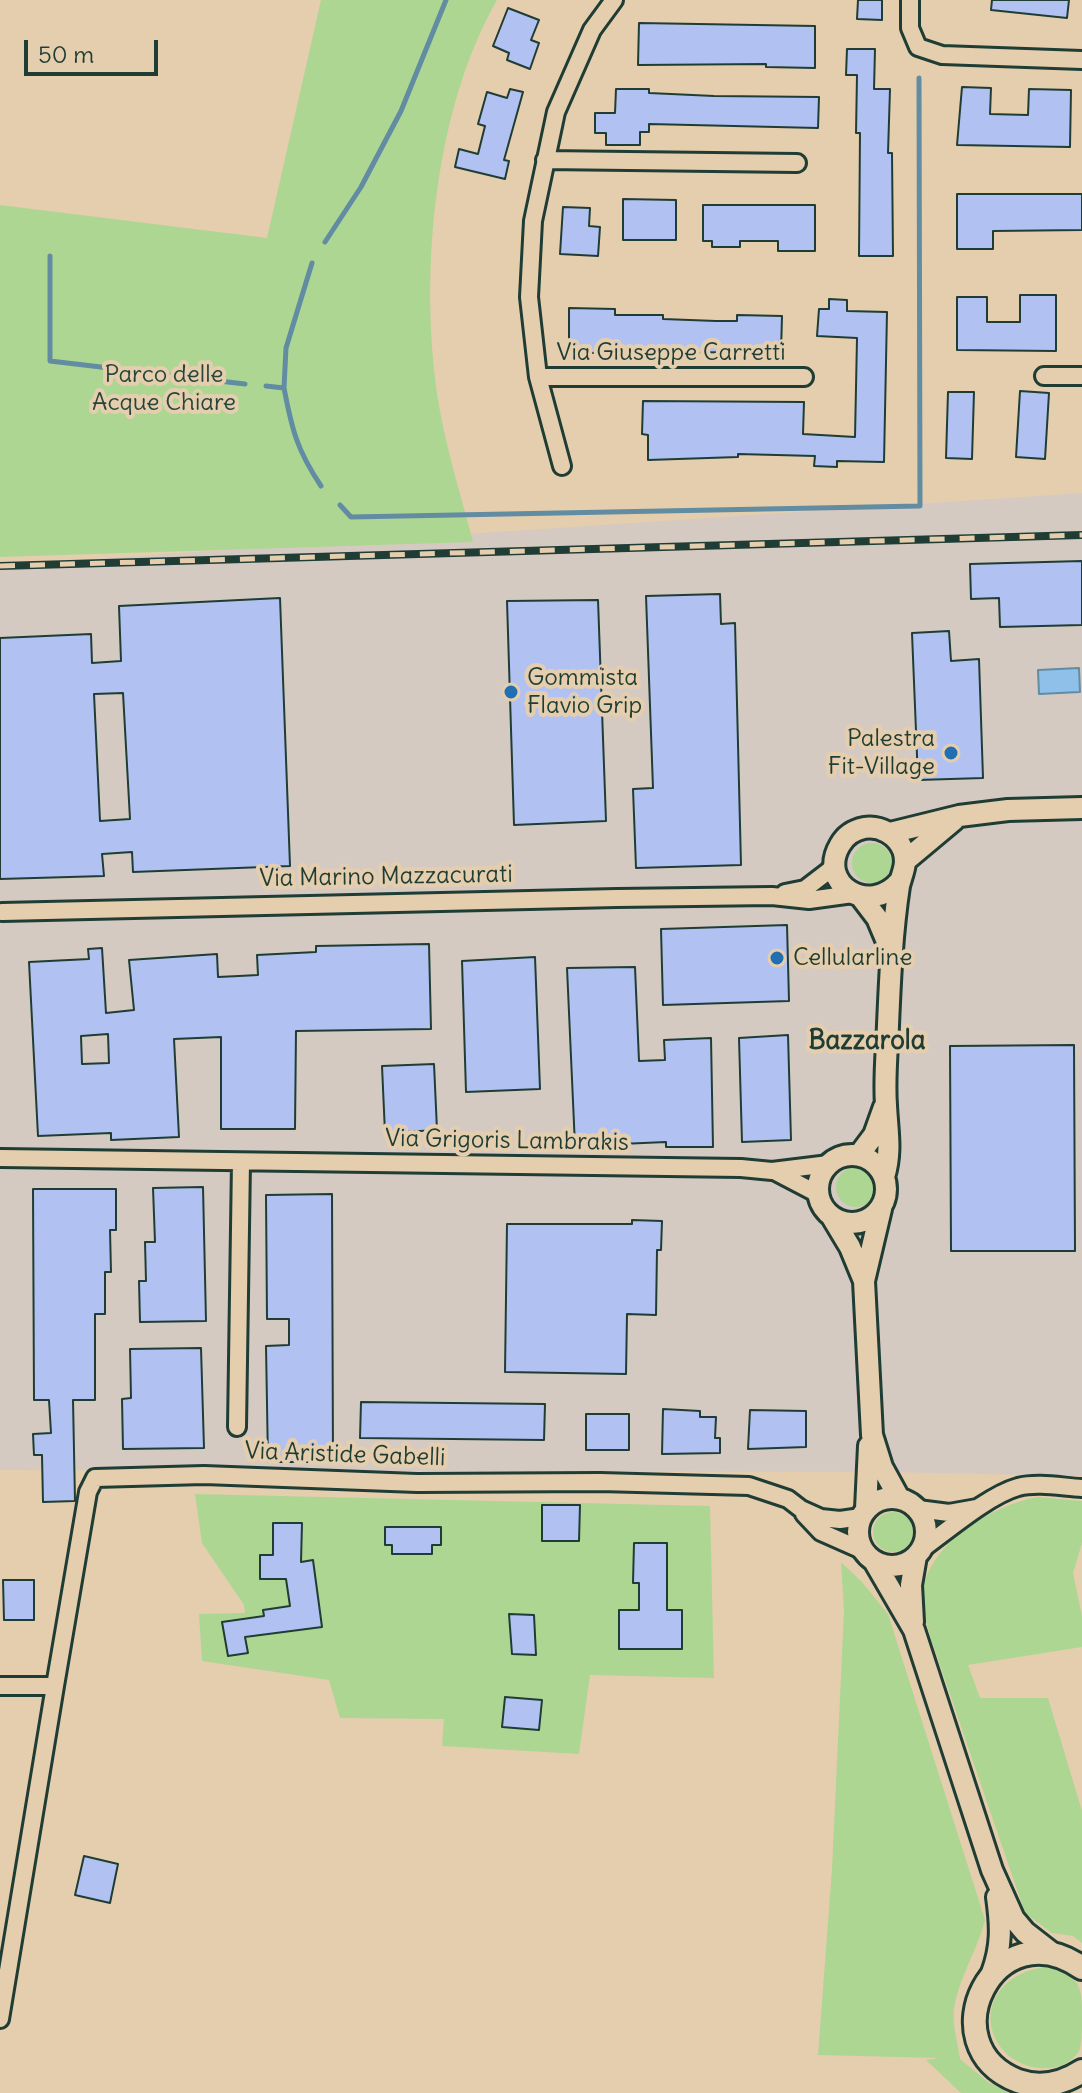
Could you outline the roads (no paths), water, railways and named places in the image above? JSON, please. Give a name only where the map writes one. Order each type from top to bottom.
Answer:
[{"type":"main road","points":[[1082,1968],[1070,1959],[1052,1953],[1035,1952],[1019,1956],[992,1973],[981,1990],[975,2009],[975,2029],[981,2048],[992,2065],[1008,2077],[1032,2089],[1061,2082],[1082,2071]]},
{"type":"street","name":"Via Giuseppe Carretti","points":[[562,466],[538,377],[530,285],[533,221],[556,112],[592,30],[614,0]]},
{"type":"street","points":[[910,0],[910,28],[918,47],[942,55],[1082,60]]},
{"type":"street","points":[[545,160],[797,163]]},
{"type":"street","points":[[1044,376],[1082,376]]},
{"type":"street","name":"Via Giuseppe Carretti","points":[[538,377],[804,377]]},
{"type":"street","name":"Via Marino Mazzacurati","points":[[772,896],[805,889],[835,866],[839,846],[853,832],[872,828],[890,833],[959,816],[1008,810],[1082,808]]},
{"type":"street","name":"Via Marino Mazzacurati","points":[[2,912],[772,896],[809,900],[883,896],[903,871],[959,816]]},
{"type":"street","points":[[884,1177],[890,1141],[886,1103],[890,951],[903,871],[903,850],[890,833]]},
{"type":"street","points":[[835,866],[844,887],[877,918],[890,951]]},
{"type":"street","points":[[859,1155],[874,1135],[886,1103]]},
{"type":"street","points":[[864,1281],[850,1247],[818,1194],[819,1183],[829,1164],[838,1158],[859,1155],[878,1167],[887,1193],[864,1281],[872,1435],[882,1467],[899,1498],[918,1509],[949,1513],[979,1508]]},
{"type":"street","name":"Via Grigoris Lambrakis","points":[[0,1158],[741,1168],[772,1171],[829,1164]]},
{"type":"street","points":[[237,1427],[241,1162]]},
{"type":"street","name":"Via Grigoris Lambrakis","points":[[772,1171],[818,1194]]},
{"type":"street","points":[[832,1217],[852,1224],[863,1222],[881,1209]]},
{"type":"street","points":[[872,1435],[864,1513],[858,1529],[869,1556],[914,1630],[992,1870],[1014,1919],[1052,1953]]},
{"type":"street","name":"Via Aristide Gabelli","points":[[0,2019],[88,1492],[95,1478],[204,1475],[417,1483],[600,1482],[749,1486],[788,1499],[801,1509],[830,1520],[864,1513]]},
{"type":"street","points":[[869,1556],[896,1566],[979,1508],[1015,1488],[1032,1485],[1082,1488]]},
{"type":"street","points":[[864,1513],[881,1499],[899,1498]]},
{"type":"street","name":"Via Aristide Gabelli","points":[[801,1509],[809,1522],[821,1532],[869,1556]]},
{"type":"street","points":[[914,1630],[911,1585],[926,1528],[918,1509]]},
{"type":"street","points":[[0,1686],[55,1686]]},
{"type":"street","points":[[992,1870],[1002,1928],[1000,1949],[992,1973]]},
{"type":"water","points":[[1079,668],[1080,692],[1039,694],[1038,670]]},
{"type":"waterway","points":[[325,242],[361,187],[401,111],[446,0]]},
{"type":"waterway","points":[[340,505],[351,517],[920,506],[919,78]]},
{"type":"waterway","points":[[50,256],[50,361],[245,384]]},
{"type":"waterway","points":[[284,388],[286,348],[312,263]]},
{"type":"waterway","points":[[266,386],[284,388],[296,439],[321,486]]},
{"type":"railway","points":[[0,566],[1082,535]]},
{"type":"place","name":"Gommista Flavio Grip","points":[[511,692]]},
{"type":"place","name":"Palestra Fit-Village","points":[[951,753]]},
{"type":"place","name":"Cellularline","points":[[777,958]]},
{"type":"district","name":"Bazzarola","points":[[867,1042]]},
{"type":"park label","name":"Parco delle Acque Chiare","points":[[164,389]]}]
